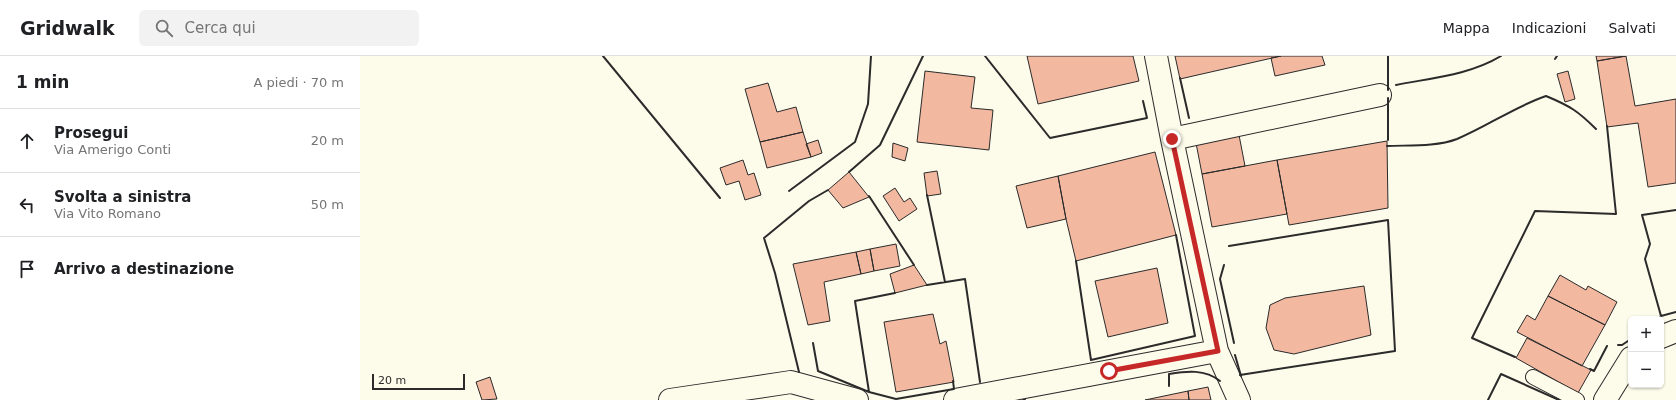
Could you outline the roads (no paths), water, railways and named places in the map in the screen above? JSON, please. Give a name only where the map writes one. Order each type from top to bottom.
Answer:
[{"type":"street","points":[[1156,56],[1172,139],[1218,351],[1239,400]]},
{"type":"street","points":[[1172,139],[1380,95]]},
{"type":"street","points":[[1664,335],[1676,331]]},
{"type":"street","points":[[955,400],[1218,351]]},
{"type":"street","points":[[1605,400],[1628,363]]},
{"type":"street","points":[[670,400],[792,382],[857,400]]},
{"type":"lane","points":[[1533,377],[1577,400]]}]
